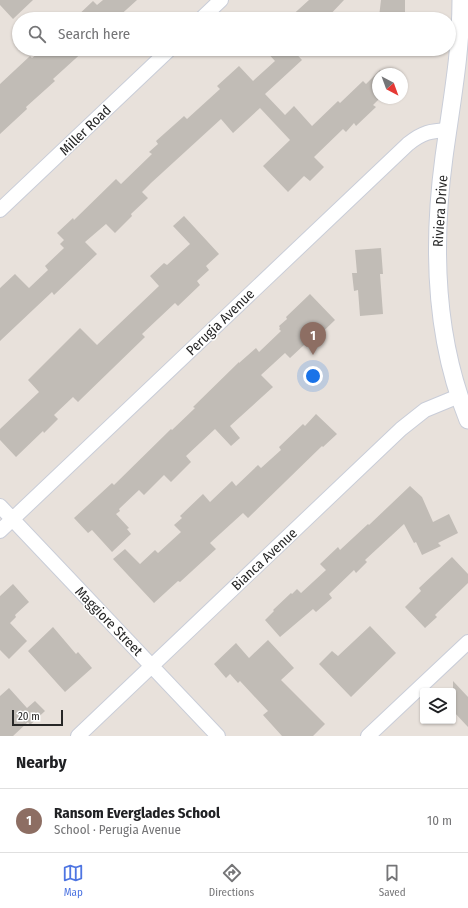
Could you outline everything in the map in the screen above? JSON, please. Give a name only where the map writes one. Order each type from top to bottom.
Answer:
[{"type":"street","points":[[208,12],[221,0]]},
{"type":"street","name":"Riviera Drive","points":[[461,0],[459,44],[449,130],[444,156],[439,208],[437,268],[443,330],[459,396],[468,420]]},
{"type":"street","name":"Miller Road","points":[[0,210],[163,56]]},
{"type":"street","name":"Perugia Avenue","points":[[0,531],[408,144],[416,138],[431,131],[449,130]]},
{"type":"street","name":"Bianca Avenue","points":[[78,736],[401,429],[425,410],[459,396]]},
{"type":"street","name":"Maggiore Street","points":[[0,506],[218,736]]},
{"type":"street","points":[[368,736],[468,642]]},
{"type":"building","points":[[0,0],[33,0],[20,12],[12,12],[12,18],[0,5]]},
{"type":"building","points":[[103,0],[137,0],[124,12],[81,12],[93,1],[97,5]]},
{"type":"building","points":[[309,0],[344,0],[333,12],[296,12]]},
{"type":"building","points":[[381,0],[405,0],[405,12],[380,12]]},
{"type":"building","points":[[30,56],[32,58],[34,56],[78,56],[53,79],[55,81],[26,107],[27,109],[0,134],[0,84]]},
{"type":"building","points":[[270,56],[298,56],[302,60],[265,94],[285,115],[294,106],[312,126],[338,101],[340,103],[363,81],[366,84],[372,78],[372,104],[376,107],[356,126],[354,123],[346,132],[343,129],[314,157],[324,167],[310,181],[304,176],[288,192],[263,166],[290,140],[260,108],[233,133],[221,119],[142,192],[148,198],[131,214],[132,216],[115,233],[106,224],[85,242],[97,254],[54,295],[52,292],[0,341],[0,288],[15,274],[29,288],[48,270],[45,266],[64,248],[60,244],[64,240],[57,233],[73,218],[74,220],[116,179],[121,184],[152,154],[149,152],[158,144],[156,141],[184,116],[187,119],[220,89],[217,86],[239,66],[253,81],[275,61]]},
{"type":"building","points":[[184,216],[219,254],[206,266],[209,270],[197,281],[200,285],[178,306],[175,303],[142,334],[145,337],[78,402],[73,397],[54,415],[58,419],[16,457],[0,440],[0,429],[39,392],[28,380],[80,328],[97,345],[159,286],[150,276],[164,263],[167,265],[190,244],[173,226]]},
{"type":"building","points":[[381,248],[383,274],[380,274],[383,314],[360,316],[358,290],[354,291],[352,273],[357,273],[355,250]]},
{"type":"building","points":[[310,294],[335,320],[307,347],[304,345],[290,358],[285,353],[261,375],[273,387],[230,426],[240,438],[231,446],[215,429],[186,456],[191,462],[171,482],[164,475],[144,495],[139,490],[119,509],[120,511],[116,514],[129,528],[127,529],[131,534],[112,552],[92,530],[88,533],[74,518],[112,483],[114,485],[171,429],[172,430],[195,408],[193,407],[239,362],[256,348],[259,352],[281,331],[279,326],[287,319],[286,317]]},
{"type":"building","points":[[316,414],[337,434],[323,447],[322,446],[248,518],[243,513],[210,543],[216,549],[180,582],[178,581],[154,603],[113,559],[125,549],[140,564],[155,550],[158,553],[181,532],[174,525],[182,518],[180,516],[203,494],[210,502],[232,481],[236,486],[258,465],[261,468],[281,450],[279,447],[303,424],[305,426]]},
{"type":"building","points":[[410,486],[422,497],[433,522],[449,514],[458,533],[438,543],[441,546],[422,555],[416,542],[414,543],[404,524],[365,560],[367,562],[356,573],[354,570],[329,594],[332,598],[316,612],[313,609],[280,637],[265,620],[274,611],[273,610],[297,589],[301,593],[326,570],[320,564],[338,547],[340,550],[368,524],[369,525]]},
{"type":"building","points":[[452,557],[468,574],[468,583],[435,615],[437,617],[425,628],[405,607],[421,591],[419,588]]},
{"type":"building","points":[[13,584],[29,602],[15,615],[16,617],[10,623],[27,641],[9,659],[0,650],[0,596]]},
{"type":"building","points":[[370,626],[396,653],[351,697],[319,664],[332,651],[338,656]]},
{"type":"building","points":[[53,627],[76,654],[78,652],[92,668],[65,692],[28,651]]},
{"type":"building","points":[[268,640],[294,668],[281,680],[325,724],[313,736],[282,736],[263,715],[268,711],[240,681],[238,683],[230,674],[226,678],[214,664],[236,643],[249,658]]},
{"type":"building","points":[[453,681],[468,697],[468,727],[456,714],[456,688],[453,688]]},
{"type":"building","points":[[9,688],[27,708],[35,701],[45,711],[30,725],[28,722],[13,736],[0,736],[0,696]]},
{"type":"place","name":"Ransom Everglades School","points":[[313,355]]}]
